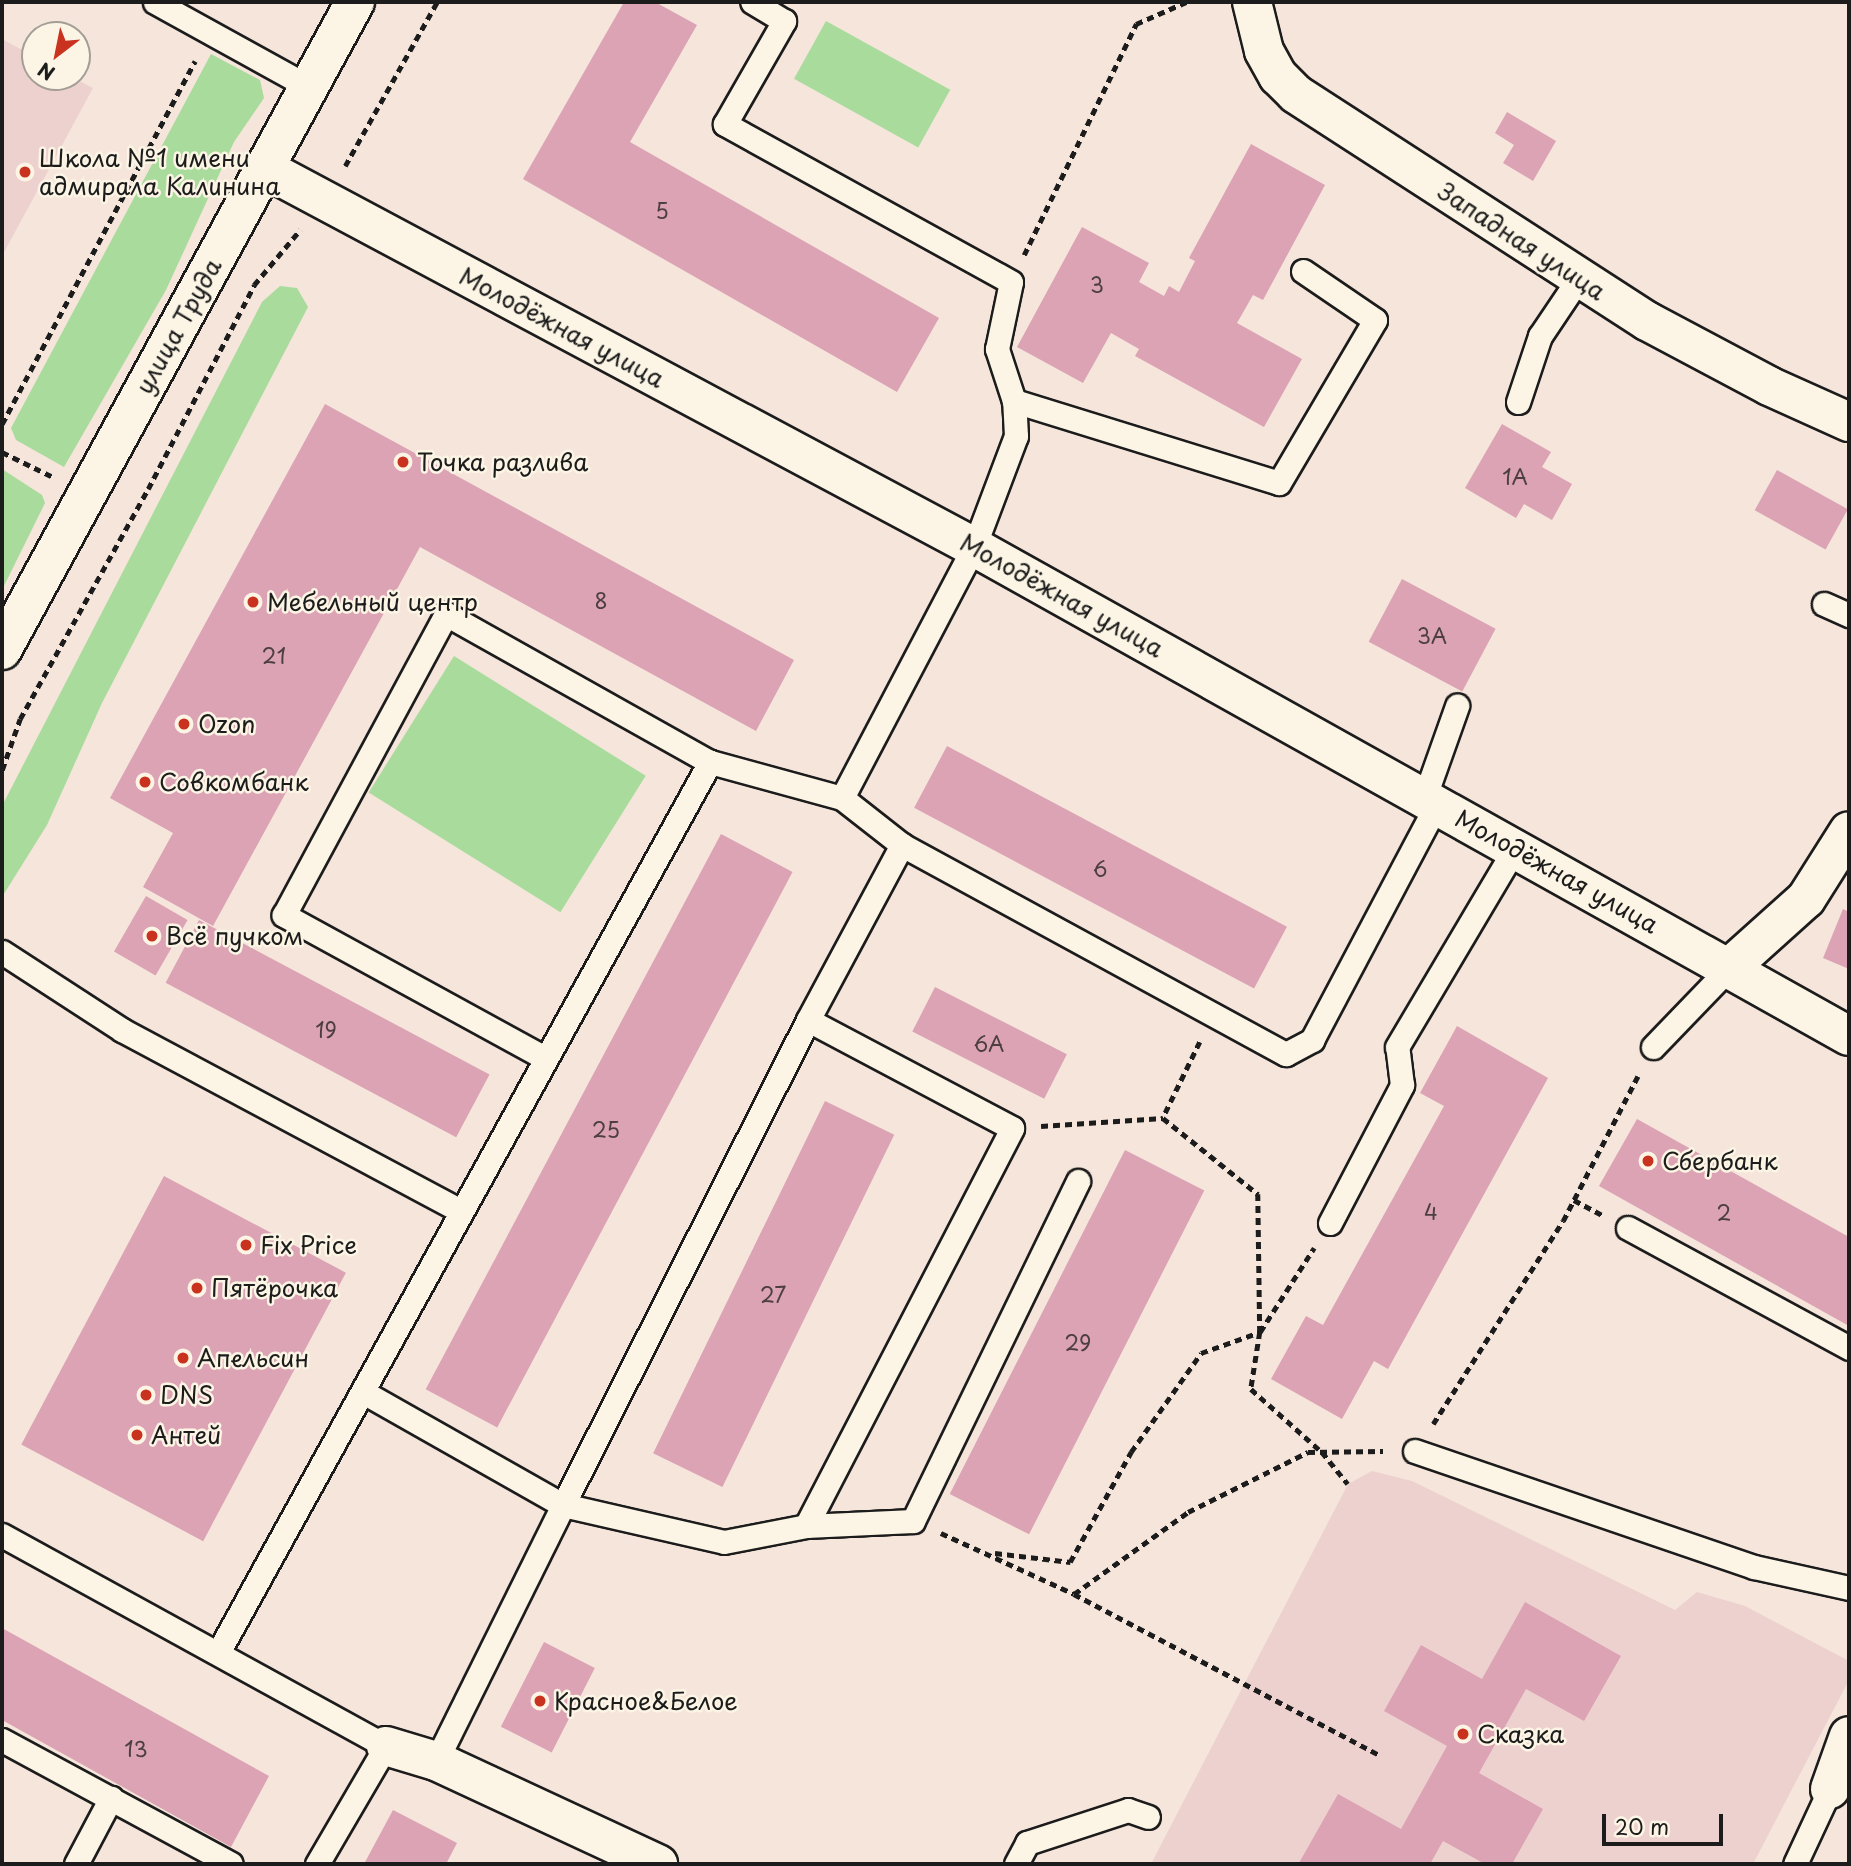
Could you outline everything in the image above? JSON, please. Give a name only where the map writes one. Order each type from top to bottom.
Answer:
[{"type":"street","name":"улица Труда","points":[[2,650],[115,437],[266,169],[355,2]]},
{"type":"street","name":"Западная улица","points":[[1252,2],[1264,51],[1278,76],[1296,94],[1578,278],[1757,380],[1849,422]]},
{"type":"street","name":"Молодёжная улица","points":[[266,169],[974,547],[1849,1036]]},
{"type":"street","points":[[1730,968],[1806,899],[1849,831]]},
{"type":"street","points":[[1830,1789],[1849,1736]]},
{"type":"street","points":[[386,1746],[436,1761],[658,1864]]},
{"type":"lane","points":[[155,2],[309,87]]},
{"type":"lane","points":[[752,2],[784,21],[725,124],[1012,282],[997,349],[1014,401],[1016,436],[974,547],[842,798]]},
{"type":"lane","points":[[1014,401],[1279,483],[1376,320],[1303,271]]},
{"type":"lane","points":[[1518,402],[1540,336],[1578,278]]},
{"type":"lane","points":[[1824,604],[1849,615]]},
{"type":"lane","points":[[545,1058],[284,915],[446,614],[710,762],[842,798],[902,845],[1212,1017],[1286,1054],[1312,1040],[1431,800],[1457,706]]},
{"type":"lane","points":[[219,1651],[710,762]]},
{"type":"lane","points":[[436,1761],[808,1020],[902,845]]},
{"type":"lane","points":[[1330,1223],[1402,1085],[1397,1047],[1515,848]]},
{"type":"lane","points":[[2,952],[122,1030],[461,1211]]},
{"type":"lane","points":[[1653,1047],[1730,968]]},
{"type":"lane","points":[[806,1525],[1012,1128],[808,1020]]},
{"type":"lane","points":[[363,1392],[563,1505],[724,1542],[806,1525],[913,1521],[1078,1181]]},
{"type":"lane","points":[[1628,1228],[1849,1348]]},
{"type":"lane","points":[[1415,1451],[1754,1567],[1849,1588]]},
{"type":"lane","points":[[2,1535],[219,1651],[386,1746],[317,1864]]},
{"type":"lane","points":[[2,1740],[231,1864]]},
{"type":"lane","points":[[1795,1864],[1830,1789]]},
{"type":"lane","points":[[76,1864],[111,1798]]},
{"type":"lane","points":[[1016,1864],[1027,1843],[1128,1810],[1148,1817]]},
{"type":"path","points":[[2,770],[20,719],[148,489],[254,285],[324,201],[437,2]]},
{"type":"path","points":[[1012,282],[1136,24],[1186,2]]},
{"type":"path","points":[[2,424],[210,33]]},
{"type":"path","points":[[2,452],[61,480]]},
{"type":"path","points":[[1163,1118],[1212,1017]]},
{"type":"path","points":[[1074,1594],[1188,1512],[1308,1452],[1415,1451],[1563,1221],[1653,1047]]},
{"type":"path","points":[[1012,1128],[1163,1118],[1258,1194],[1260,1332],[1251,1389],[1322,1452],[1348,1484]]},
{"type":"path","points":[[991,1553],[1070,1562],[1131,1452],[1201,1353],[1260,1332],[1330,1223]]},
{"type":"path","points":[[913,1521],[991,1553],[1074,1594],[1379,1755]]},
{"type":"shaded area","name":"Школа №1 имени адмирала Калинина","points":[[2,39],[21,49],[21,91],[91,91],[91,87],[93,88],[2,256]]},
{"type":"shaded area","points":[[1372,1471],[1412,1481],[1675,1610],[1697,1592],[1745,1606],[1849,1661],[1849,1680],[1753,1864],[1151,1864],[1348,1484]]},
{"type":"green space","points":[[826,21],[950,90],[918,148],[794,79]]},
{"type":"green space","points":[[211,54],[260,80],[264,98],[234,142],[166,290],[64,467],[16,440],[11,428]]},
{"type":"green space","points":[[280,286],[297,288],[308,307],[102,703],[47,825],[2,897],[2,806],[262,302]]},
{"type":"green space","points":[[2,469],[42,495],[45,503],[2,590]]},
{"type":"green space","points":[[454,656],[646,776],[560,912],[369,793]]},
{"type":"building","points":[[624,2],[655,2],[697,25],[630,142],[939,318],[897,392],[523,179]]},
{"type":"building","points":[[1507,112],[1556,141],[1533,181],[1503,163],[1514,145],[1495,133]]},
{"type":"building","points":[[1251,144],[1325,185],[1263,300],[1253,295],[1237,323],[1302,359],[1264,427],[1135,356],[1139,349],[1111,333],[1083,383],[1017,347],[1082,227],[1149,263],[1139,282],[1164,296],[1169,286],[1179,292],[1195,261],[1189,258]]},
{"type":"building","points":[[325,404],[794,660],[756,731],[420,547],[213,926],[143,887],[173,833],[110,798]]},
{"type":"building","points":[[1502,424],[1551,452],[1542,467],[1572,484],[1552,520],[1524,504],[1516,518],[1465,488]]},
{"type":"building","points":[[1777,470],[1848,509],[1826,550],[1755,510]]},
{"type":"building","points":[[1402,579],[1496,629],[1462,691],[1369,642]]},
{"type":"building","points":[[947,746],[1287,927],[1254,989],[914,808]]},
{"type":"building","points":[[721,834],[793,872],[497,1427],[426,1389]]},
{"type":"building","name":"Всё пучком","points":[[146,896],[188,920],[156,975],[114,951]]},
{"type":"building","points":[[1843,909],[1849,912],[1849,969],[1823,958]]},
{"type":"building","points":[[199,920],[489,1074],[456,1137],[166,983]]},
{"type":"building","points":[[935,987],[1067,1054],[1044,1099],[912,1032]]},
{"type":"building","points":[[1457,1026],[1548,1078],[1388,1369],[1374,1361],[1342,1419],[1271,1379],[1306,1316],[1323,1325],[1444,1106],[1420,1093]]},
{"type":"building","points":[[825,1101],[894,1135],[722,1487],[653,1453]]},
{"type":"building","points":[[1637,1119],[1849,1237],[1849,1326],[1599,1186]]},
{"type":"building","points":[[1125,1150],[1204,1190],[1029,1534],[950,1494]]},
{"type":"building","name":"Апельсин","points":[[164,1176],[346,1273],[203,1541],[21,1444]]},
{"type":"building","name":"Сказка","points":[[1525,1602],[1621,1656],[1584,1721],[1526,1689],[1479,1773],[1543,1809],[1512,1864],[1485,1864],[1443,1841],[1430,1864],[1299,1863],[1338,1794],[1401,1829],[1447,1746],[1384,1711],[1421,1645],[1482,1679]]},
{"type":"building","points":[[2,1628],[269,1776],[231,1847],[2,1720]]},
{"type":"building","points":[[544,1642],[595,1668],[552,1753],[501,1727]]},
{"type":"building","points":[[393,1810],[457,1843],[446,1864],[364,1864]]},
{"type":"place","name":"Школа №1 имени адмирала Калинина","points":[[25,172]]},
{"type":"place","name":"Точка разлива","points":[[403,462]]},
{"type":"place","name":"Мебельный центр","points":[[253,602]]},
{"type":"place","name":"Ozon","points":[[184,724]]},
{"type":"place","name":"Совкомбанк","points":[[145,782]]},
{"type":"place","name":"Всё пучком","points":[[152,936]]},
{"type":"place","name":"Сбербанк","points":[[1648,1161]]},
{"type":"place","name":"Fix Price","points":[[246,1245]]},
{"type":"place","name":"Пятёрочка","points":[[197,1288]]},
{"type":"place","name":"Апельсин","points":[[183,1358]]},
{"type":"place","name":"DNS","points":[[146,1395]]},
{"type":"place","name":"Антей","points":[[137,1435]]},
{"type":"place","name":"Красное&Белое","points":[[540,1701]]},
{"type":"place","name":"Сказка","points":[[1463,1734]]}]
